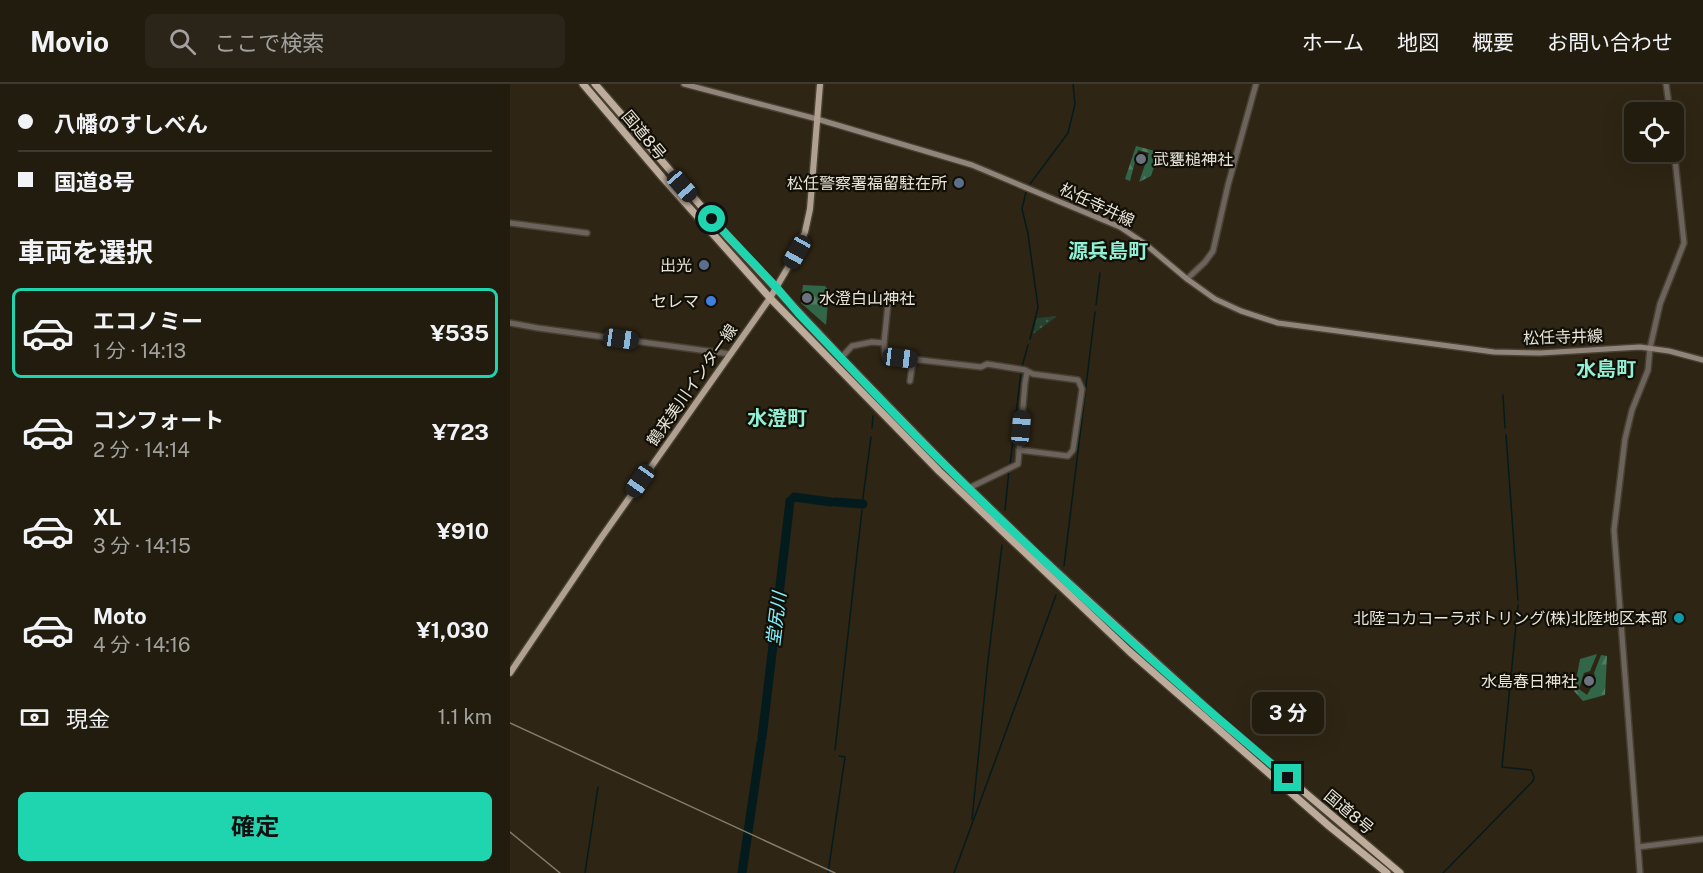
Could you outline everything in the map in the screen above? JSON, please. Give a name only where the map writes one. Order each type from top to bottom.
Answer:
[{"type":"highway","name":"国道8号","points":[[583,84],[770,298],[939,471],[1130,652],[1320,819],[1387,873]]},
{"type":"highway","name":"国道8号","points":[[595,84],[727,236],[799,314],[969,488],[1046,563],[1218,719],[1400,873]]},
{"type":"main road","name":"松任寺井線","points":[[684,84],[817,119],[972,165],[1120,227],[1215,299],[1241,311],[1278,322],[1494,352],[1540,353],[1640,347],[1703,360]]},
{"type":"main road","name":"鶴来美川インター線","points":[[510,673],[601,537],[777,288],[797,252],[806,232],[810,209],[820,84]]},
{"type":"street","points":[[1187,279],[1213,251],[1228,185],[1256,84]]},
{"type":"street","points":[[1666,84],[1669,102]]},
{"type":"street","points":[[1640,873],[1614,530],[1625,439],[1634,404],[1648,370],[1650,348],[1660,303],[1684,243],[1675,162]]},
{"type":"street","points":[[510,223],[587,233]]},
{"type":"street","points":[[889,294],[884,343],[885,356],[981,367],[987,364],[1033,374],[1078,380],[1082,389],[1071,454],[1068,456],[1019,450]]},
{"type":"street","points":[[510,323],[730,354]]},
{"type":"street","points":[[841,358],[852,346],[872,342],[884,343]]},
{"type":"street","points":[[910,381],[913,360]]},
{"type":"street","points":[[969,488],[1018,464],[1025,383],[1023,370]]},
{"type":"street","points":[[1638,847],[1703,839]]},
{"type":"green space","points":[[1136,146],[1159,152],[1151,176],[1139,182],[1149,153],[1138,150],[1130,181],[1125,179]]},
{"type":"green space","points":[[803,285],[825,286],[829,291],[826,325],[801,303]]},
{"type":"green space","points":[[1056,317],[1033,334],[1037,318]]},
{"type":"green space","points":[[1597,654],[1590,671],[1584,673],[1579,689],[1587,695],[1596,679],[1594,673],[1601,655],[1607,656],[1605,695],[1583,701],[1574,691],[1580,659]]},
{"type":"waterway","points":[[1030,184],[1068,133],[1075,104],[1073,84]]},
{"type":"waterway","points":[[1026,192],[1022,209],[1028,234],[1038,307],[1030,339]]},
{"type":"waterway","points":[[1096,305],[1100,273]]},
{"type":"waterway","points":[[1064,566],[1095,312]]},
{"type":"waterway","points":[[1022,367],[1028,345]]},
{"type":"waterway","points":[[1010,465],[1021,372]]},
{"type":"waterway","points":[[1503,395],[1505,428]]},
{"type":"waterway","points":[[872,428],[873,416]]},
{"type":"waterway","points":[[1506,435],[1518,600]]},
{"type":"waterway","points":[[862,505],[871,437]]},
{"type":"waterway","points":[[1005,510],[1009,470]]},
{"type":"waterway","name":"堂尻川","points":[[794,497],[831,502]]},
{"type":"waterway","name":"堂尻川","points":[[762,738],[790,501]]},
{"type":"waterway","name":"堂尻川","points":[[836,502],[863,504]]},
{"type":"waterway","points":[[835,750],[862,510]]},
{"type":"waterway","points":[[972,819],[1002,545]]},
{"type":"waterway","points":[[954,873],[1056,595]]},
{"type":"waterway","points":[[1443,873],[1533,781],[1531,770],[1502,767],[1518,605]]},
{"type":"waterway","name":"堂尻川","points":[[742,873],[761,743]]},
{"type":"waterway","points":[[828,873],[845,757],[839,756]]},
{"type":"waterway","points":[[585,873],[598,787]]},
{"type":"railway","points":[[510,723],[835,873]]},
{"type":"railway","points":[[510,832],[560,873]]},
{"type":"place","name":"武甕槌神社","points":[[1141,159]]},
{"type":"place","name":"松任警察署福留駐在所","points":[[959,183]]},
{"type":"place","name":"出光","points":[[704,265]]},
{"type":"place","name":"水澄白山神社","points":[[807,298]]},
{"type":"place","name":"セレマ","points":[[711,301]]},
{"type":"place","name":"北陸コカコーラボトリング(株)北陸地区本部","points":[[1679,618]]},
{"type":"place","name":"水島春日神社","points":[[1589,681]]},
{"type":"district","name":"源兵島町","points":[[1108,251]]},
{"type":"district","name":"水島町","points":[[1606,369]]},
{"type":"district","name":"水澄町","points":[[777,418]]},
{"type":"route","points":[[712,219],[799,314],[946,466],[1131,640],[1218,719],[1288,778]]}]
